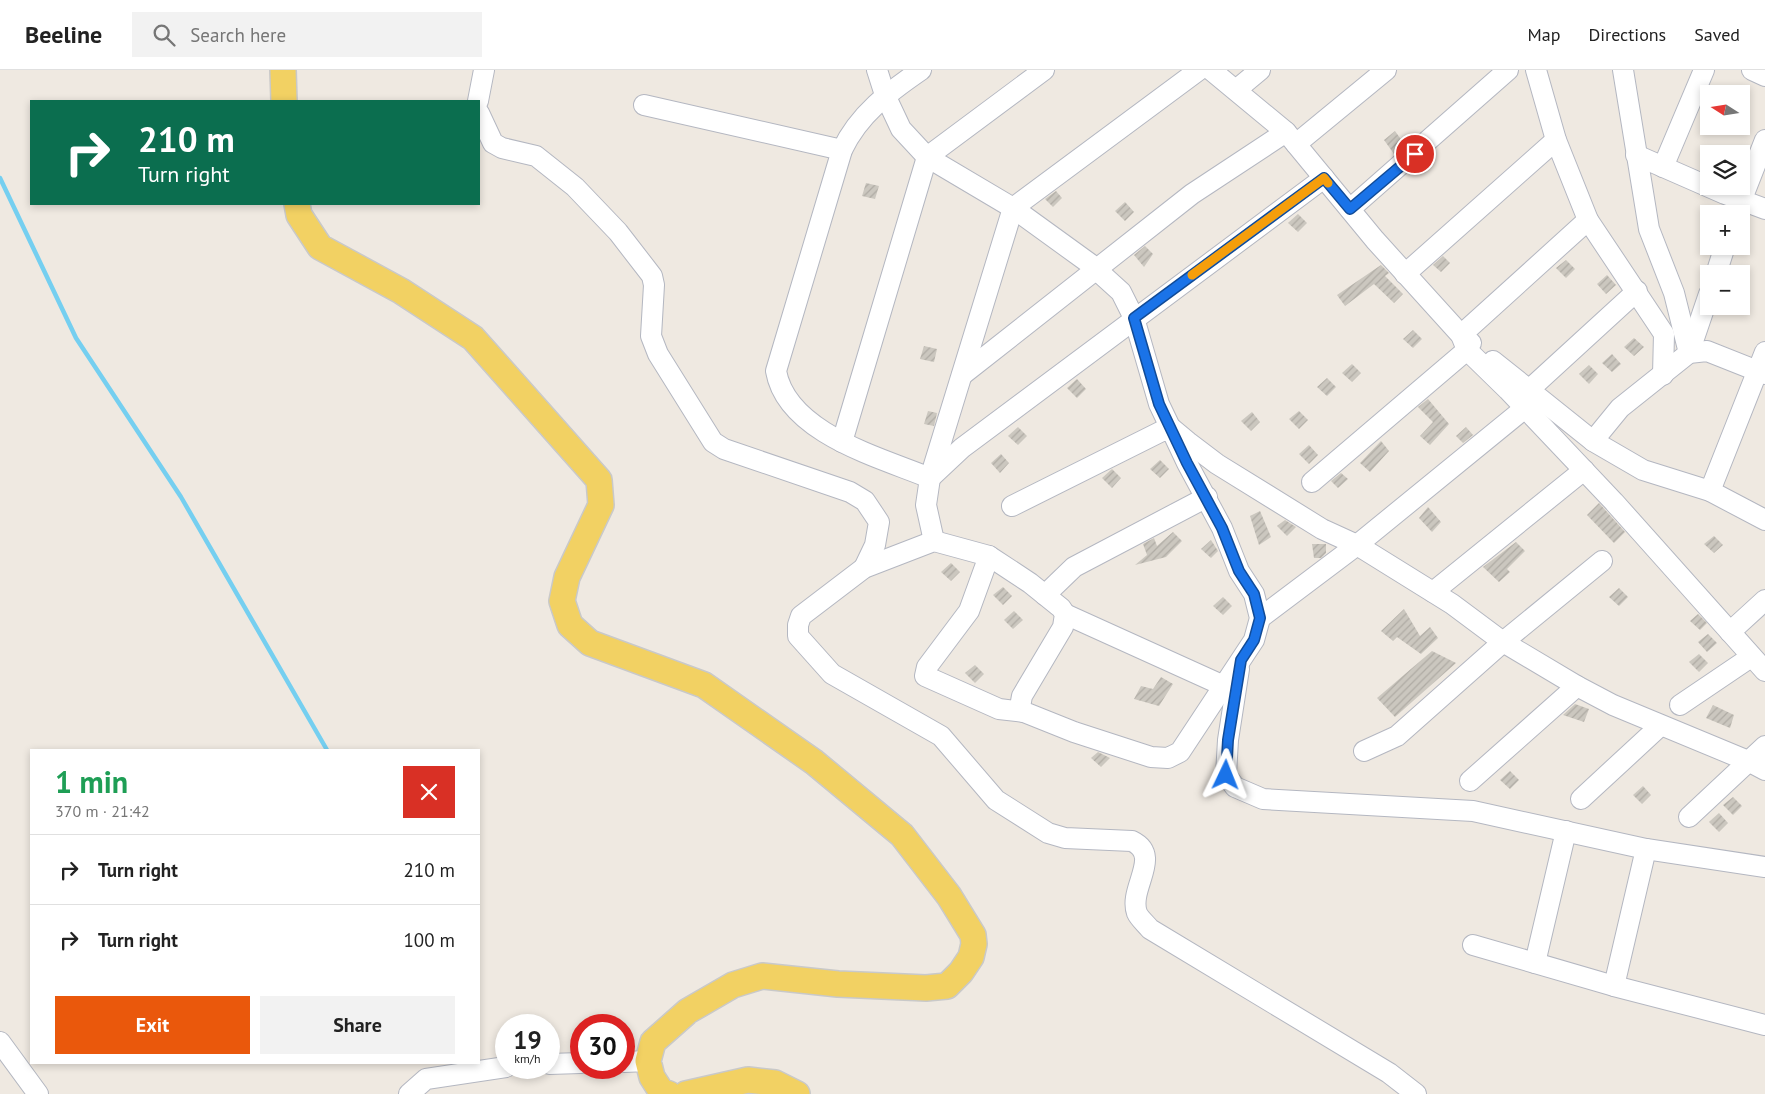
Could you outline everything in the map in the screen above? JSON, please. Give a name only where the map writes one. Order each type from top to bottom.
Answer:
[{"type":"main road","points":[[283,70],[284,100]]},
{"type":"main road","points":[[297,205],[299,215],[320,247],[401,291],[473,338],[599,480],[601,505],[567,577],[562,601],[570,625],[590,643],[704,685],[814,762],[902,835],[949,896],[972,935],[974,944],[971,957],[961,972],[946,986],[926,988],[838,984],[762,976],[733,985],[688,1011],[653,1042],[648,1061],[661,1091],[669,1094]]},
{"type":"main road","points":[[686,1094],[748,1080],[775,1083],[798,1094]]},
{"type":"street","points":[[478,100],[484,70]]},
{"type":"street","points":[[876,70],[901,129],[927,157],[1013,208],[1089,263],[1121,292],[1134,318],[1153,389],[1187,463],[1222,528],[1239,571],[1254,594],[1260,618],[1254,640],[1180,752],[1168,758],[1142,754],[1074,732],[1024,712],[999,710],[925,676],[927,667],[969,611],[989,556]]},
{"type":"street","points":[[921,70],[885,95],[858,123],[842,150],[776,371],[778,382],[786,398],[801,416],[842,442],[930,478]]},
{"type":"street","points":[[842,442],[927,157],[1044,70]]},
{"type":"street","points":[[934,542],[926,504],[930,478],[1013,208],[1199,70]]},
{"type":"street","points":[[1211,70],[1291,138],[1464,343],[1527,398],[1593,441],[1643,470],[1710,491],[1765,520]]},
{"type":"street","points":[[1236,90],[1260,70]]},
{"type":"street","points":[[962,375],[1192,194],[1291,138],[1386,70]]},
{"type":"street","points":[[1350,209],[1508,70]]},
{"type":"street","points":[[1536,70],[1556,140],[1588,220],[1637,290],[1664,334],[1663,374]]},
{"type":"street","points":[[1623,70],[1649,229],[1674,293],[1689,352]]},
{"type":"street","points":[[1663,166],[1704,70]]},
{"type":"street","points":[[1752,70],[1765,76]]},
{"type":"street","points":[[644,104],[842,150]]},
{"type":"street","points":[[480,115],[493,143],[502,148],[536,156],[576,188],[618,232],[652,276],[654,284],[651,336],[658,354],[713,442],[724,449],[832,485],[865,501],[878,522],[875,546],[864,568]]},
{"type":"street","points":[[1405,274],[1556,140]]},
{"type":"street","points":[[1739,205],[1765,140]]},
{"type":"street","points":[[1636,155],[1663,166],[1734,205]]},
{"type":"street","points":[[930,478],[962,448],[1324,178]]},
{"type":"street","points":[[1750,208],[1765,209]]},
{"type":"street","points":[[1312,482],[1464,343],[1588,220]]},
{"type":"street","points":[[1260,618],[1357,545],[1527,398],[1637,290]]},
{"type":"street","points":[[1593,441],[1620,408],[1689,352],[1702,315]]},
{"type":"street","points":[[1689,352],[1707,351],[1761,372]]},
{"type":"street","points":[[1710,491],[1761,372],[1765,352]]},
{"type":"street","points":[[1527,398],[1584,470],[1765,671]]},
{"type":"street","points":[[1012,506],[1170,427]]},
{"type":"street","points":[[1170,427],[1217,464],[1322,528],[1357,545],[1433,592],[1503,642],[1577,686],[1660,726],[1757,766]]},
{"type":"street","points":[[1433,592],[1584,470]]},
{"type":"street","points":[[1045,595],[1074,567],[1206,497]]},
{"type":"street","points":[[1224,686],[1065,614],[1061,608],[1030,583],[989,556],[934,542],[924,543],[864,568],[809,609],[801,616],[798,625],[798,636],[832,674],[941,736],[996,800],[1048,833],[1065,838],[1132,841],[1139,844],[1145,851],[1146,858],[1136,898],[1137,914],[1150,929],[1389,1073],[1416,1094]]},
{"type":"street","points":[[1364,750],[1397,736],[1503,642],[1602,561]]},
{"type":"street","points":[[1730,632],[1765,600]]},
{"type":"street","points":[[1024,712],[1020,707],[1022,696],[1063,627],[1065,614]]},
{"type":"street","points":[[1680,705],[1751,657]]},
{"type":"street","points":[[1241,660],[1225,762],[1226,775],[1235,787],[1264,799],[1473,811],[1646,849],[1765,867]]},
{"type":"street","points":[[1470,781],[1577,686]]},
{"type":"street","points":[[1581,800],[1660,726]]},
{"type":"street","points":[[1689,817],[1757,766],[1765,746]]},
{"type":"street","points":[[1535,963],[1566,831]]},
{"type":"street","points":[[1614,986],[1646,849]]},
{"type":"street","points":[[1473,945],[1614,986],[1765,1025]]},
{"type":"street","points":[[0,1042],[38,1094]]},
{"type":"street","points":[[635,1062],[648,1061]]},
{"type":"street","points":[[409,1094],[426,1079],[495,1070]]},
{"type":"building","points":[[1395,131],[1405,145],[1394,154],[1384,140]]},
{"type":"building","points":[[866,183],[879,186],[875,199],[862,196]]},
{"type":"building","points":[[1056,191],[1062,198],[1053,207],[1045,199]]},
{"type":"building","points":[[1125,202],[1134,212],[1125,221],[1115,211]]},
{"type":"building","points":[[1298,214],[1307,223],[1298,232],[1288,223]]},
{"type":"building","points":[[1145,246],[1153,254],[1144,267],[1134,255]]},
{"type":"building","points":[[1443,256],[1450,263],[1441,272],[1433,265]]},
{"type":"building","points":[[1566,260],[1575,269],[1566,278],[1556,268]]},
{"type":"building","points":[[1381,265],[1389,273],[1385,276],[1403,294],[1394,303],[1374,284],[1345,306],[1337,295]]},
{"type":"building","points":[[1607,275],[1616,285],[1606,294],[1597,284]]},
{"type":"building","points":[[1413,330],[1422,339],[1413,348],[1403,339]]},
{"type":"building","points":[[1634,338],[1644,347],[1634,356],[1624,347]]},
{"type":"building","points":[[924,346],[937,349],[934,362],[920,359]]},
{"type":"building","points":[[1612,354],[1621,364],[1612,372],[1602,363]]},
{"type":"building","points":[[1352,364],[1361,373],[1352,382],[1342,373]]},
{"type":"building","points":[[1589,365],[1598,374],[1589,384],[1579,374]]},
{"type":"building","points":[[1327,378],[1336,387],[1327,396],[1317,387]]},
{"type":"building","points":[[1077,379],[1086,389],[1077,398],[1067,388]]},
{"type":"building","points":[[1428,399],[1449,424],[1430,445],[1420,436],[1433,422],[1418,407]]},
{"type":"building","points":[[928,411],[937,413],[934,426],[924,424]]},
{"type":"building","points":[[1299,411],[1308,420],[1299,429],[1289,419]]},
{"type":"building","points":[[1252,412],[1260,422],[1251,431],[1241,421]]},
{"type":"building","points":[[1018,427],[1027,436],[1018,445],[1008,436]]},
{"type":"building","points":[[1466,427],[1473,435],[1463,443],[1456,436]]},
{"type":"building","points":[[1381,441],[1389,451],[1370,472],[1360,463]]},
{"type":"building","points":[[1309,445],[1318,455],[1309,464],[1299,454]]},
{"type":"building","points":[[1001,454],[1009,463],[1000,473],[991,463]]},
{"type":"building","points":[[1160,460],[1169,469],[1160,478],[1150,469]]},
{"type":"building","points":[[1112,469],[1121,478],[1112,488],[1102,478]]},
{"type":"building","points":[[1341,473],[1348,479],[1338,488],[1331,481]]},
{"type":"building","points":[[1599,503],[1625,532],[1614,543],[1587,515]]},
{"type":"building","points":[[1428,507],[1441,522],[1432,532],[1419,518]]},
{"type":"building","points":[[1260,511],[1271,537],[1259,545],[1250,516]]},
{"type":"building","points":[[1285,520],[1296,527],[1287,536],[1277,526]]},
{"type":"building","points":[[1173,532],[1182,541],[1166,557],[1135,565],[1147,555],[1143,544],[1154,538],[1157,546]]},
{"type":"building","points":[[1714,536],[1723,545],[1714,553],[1704,544]]},
{"type":"building","points":[[1211,540],[1218,551],[1211,558],[1201,549]]},
{"type":"building","points":[[1516,542],[1525,551],[1507,569],[1510,572],[1499,582],[1483,567]]},
{"type":"building","points":[[1312,544],[1326,544],[1326,553],[1321,558],[1314,558]]},
{"type":"building","points":[[951,563],[960,572],[951,581],[941,572]]},
{"type":"building","points":[[1003,587],[1012,596],[1003,605],[993,595]]},
{"type":"building","points":[[1619,588],[1628,597],[1619,606],[1609,597]]},
{"type":"building","points":[[1223,597],[1232,606],[1223,615],[1213,606]]},
{"type":"building","points":[[1404,609],[1420,636],[1430,627],[1438,638],[1421,654],[1397,637],[1393,641],[1381,631]]},
{"type":"building","points":[[1014,611],[1023,620],[1013,629],[1004,620]]},
{"type":"building","points":[[1698,614],[1707,623],[1700,630],[1690,621]]},
{"type":"building","points":[[1708,634],[1717,643],[1707,652],[1698,642]]},
{"type":"building","points":[[1432,651],[1456,663],[1395,717],[1377,698]]},
{"type":"building","points":[[1699,654],[1708,663],[1699,672],[1689,662]]},
{"type":"building","points":[[975,665],[984,674],[975,683],[965,673]]},
{"type":"building","points":[[1161,677],[1173,684],[1159,706],[1134,699],[1141,686],[1153,689]]},
{"type":"building","points":[[1575,704],[1589,709],[1584,722],[1563,715]]},
{"type":"building","points":[[1713,705],[1734,715],[1730,728],[1706,718]]},
{"type":"building","points":[[1098,752],[1110,758],[1101,767],[1091,758]]},
{"type":"building","points":[[1510,771],[1519,780],[1510,789],[1500,780]]},
{"type":"building","points":[[1643,786],[1651,795],[1642,804],[1633,795]]},
{"type":"building","points":[[1733,797],[1742,806],[1733,815],[1723,805]]},
{"type":"building","points":[[1719,813],[1728,823],[1719,832],[1709,822]]},
{"type":"waterway","points":[[0,178],[76,338],[181,497],[326,749]]},
{"type":"slow traffic","points":[[1192,275],[1324,178],[1328,183]]},
{"type":"route","points":[[1226,775],[1225,762],[1241,660],[1254,640],[1260,618],[1254,594],[1239,571],[1222,528],[1187,463],[1159,404],[1153,389],[1134,318],[1324,178],[1350,209],[1415,154]]}]
